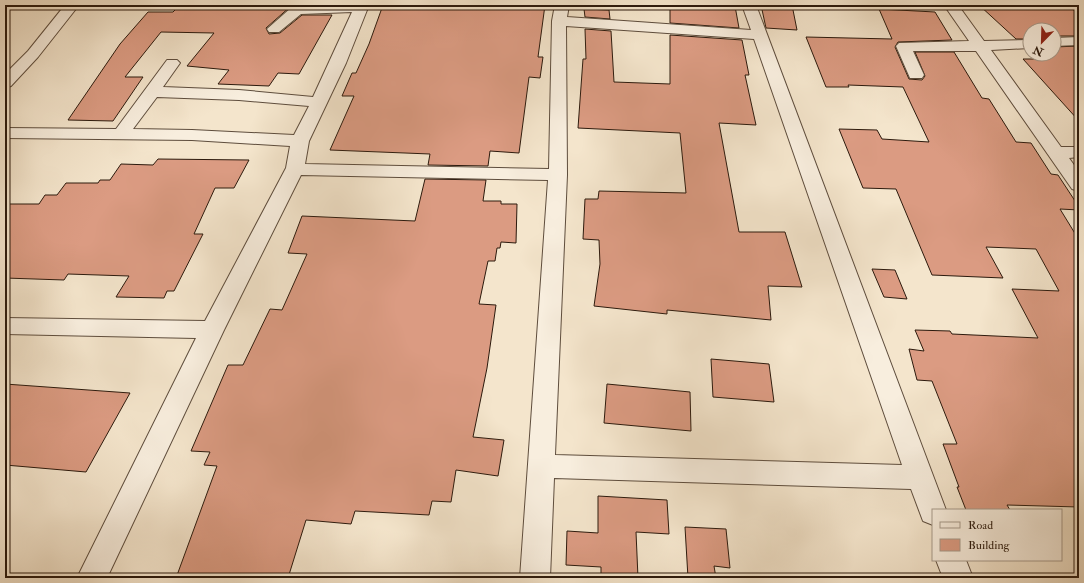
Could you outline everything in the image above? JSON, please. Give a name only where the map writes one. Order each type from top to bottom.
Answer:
[{"type":"street","points":[[5,83],[32,54],[72,5]]},
{"type":"street","points":[[749,5],[932,509]]},
{"type":"street","points":[[951,5],[1055,154],[1079,185]]},
{"type":"street","points":[[92,578],[212,330],[295,168],[300,141],[338,63],[362,6],[297,10],[274,29]]},
{"type":"street","points":[[535,578],[558,175],[561,13],[760,35]]},
{"type":"street","points":[[1062,42],[1079,41]]},
{"type":"street","points":[[916,75],[904,46],[1022,44]]},
{"type":"street","points":[[120,134],[152,92],[172,62]]},
{"type":"street","points":[[152,92],[240,96],[319,102]]},
{"type":"street","points":[[5,133],[192,135],[300,141]]},
{"type":"street","points":[[1055,154],[1079,152]]},
{"type":"street","points":[[295,168],[299,170],[558,175]]},
{"type":"street","points":[[5,326],[212,330]]},
{"type":"street","points":[[542,466],[920,477]]},
{"type":"street","points":[[951,561],[958,578]]},
{"type":"building","points":[[180,5],[300,5],[291,6],[266,28],[269,34],[280,33],[302,15],[332,15],[299,74],[278,73],[269,86],[218,84],[229,70],[187,66],[214,33],[161,32],[125,77],[143,77],[113,121],[68,120],[120,44],[148,12],[173,12]]},
{"type":"building","points":[[383,5],[545,5],[538,57],[543,57],[540,78],[529,77],[519,153],[490,151],[488,166],[428,165],[430,154],[330,150],[354,96],[342,96],[352,73],[356,73],[369,44]]},
{"type":"building","points":[[670,5],[735,6],[739,28],[670,23]]},
{"type":"building","points":[[761,5],[792,5],[797,30],[766,28]]},
{"type":"building","points":[[979,5],[1067,5],[1079,14],[1079,36],[1062,36],[1062,22],[1022,22],[1022,39],[1016,39]]},
{"type":"building","points":[[584,9],[609,10],[610,19],[585,17]]},
{"type":"building","points":[[879,9],[935,12],[952,40],[898,42],[895,47],[909,79],[922,80],[925,76],[915,52],[954,52],[982,98],[989,99],[1016,142],[1031,143],[1051,174],[1058,175],[1079,207],[1079,210],[1060,209],[1079,240],[1079,507],[1007,505],[1009,509],[966,509],[943,444],[957,444],[932,381],[917,380],[909,349],[924,351],[915,330],[950,331],[952,334],[1038,338],[1012,289],[1059,291],[1036,249],[986,247],[1003,278],[932,275],[896,189],[863,188],[839,129],[877,130],[882,139],[929,142],[903,87],[848,85],[849,87],[826,87],[806,37],[892,39]]},
{"type":"building","points":[[585,29],[611,31],[614,82],[670,84],[670,35],[742,40],[749,75],[745,75],[756,125],[719,123],[739,232],[785,232],[802,287],[768,286],[771,320],[667,310],[667,314],[594,306],[600,264],[599,240],[583,239],[585,199],[598,199],[599,191],[686,193],[680,133],[578,128],[583,59],[586,59]]},
{"type":"building","points":[[1079,46],[1079,121],[1026,62],[1062,62],[1062,47]]},
{"type":"building","points":[[158,159],[249,160],[234,188],[215,188],[194,234],[203,234],[174,291],[167,291],[164,298],[116,297],[129,276],[68,274],[64,280],[5,278],[5,204],[39,204],[45,195],[57,195],[66,183],[98,183],[100,180],[110,180],[121,164],[153,165]]},
{"type":"building","points":[[425,179],[486,180],[483,201],[501,201],[501,204],[517,204],[516,243],[501,242],[500,248],[497,248],[495,261],[488,261],[479,304],[496,305],[487,368],[473,437],[504,440],[498,476],[456,470],[451,502],[432,501],[429,515],[355,511],[351,524],[306,520],[288,578],[176,578],[217,466],[204,465],[210,452],[191,451],[228,365],[243,365],[270,309],[282,310],[307,254],[288,253],[302,216],[415,221]]},
{"type":"building","points":[[872,269],[895,270],[907,299],[884,297]]},
{"type":"building","points":[[711,359],[769,364],[774,402],[713,397]]},
{"type":"building","points":[[5,384],[130,393],[86,472],[5,465]]},
{"type":"building","points":[[607,384],[690,392],[691,431],[604,423]]},
{"type":"building","points":[[598,496],[667,500],[669,534],[636,532],[638,578],[601,578],[601,567],[566,565],[567,531],[598,533]]},
{"type":"building","points":[[685,527],[726,529],[730,568],[714,566],[716,578],[688,578]]}]
